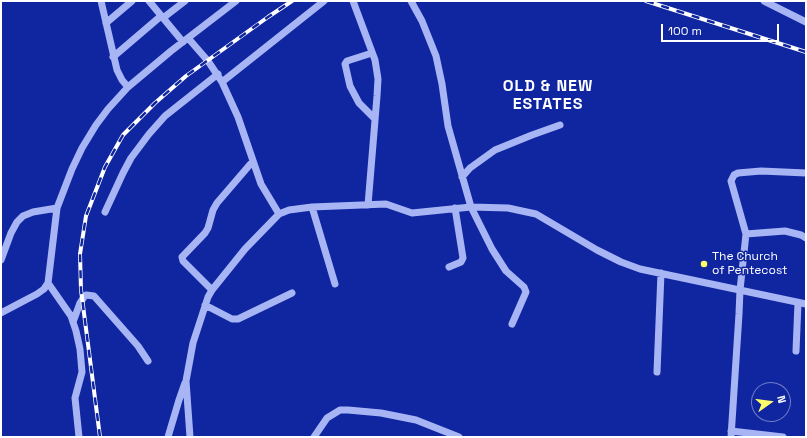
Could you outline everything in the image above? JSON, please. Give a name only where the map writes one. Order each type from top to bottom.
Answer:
[{"type":"street","points":[[101,1],[119,76],[128,87]]},
{"type":"street","points":[[106,23],[132,1]]},
{"type":"street","points":[[149,1],[162,17],[185,40],[198,50],[218,74],[238,117],[264,190],[279,214]]},
{"type":"street","points":[[113,56],[162,17],[185,1]]},
{"type":"street","points":[[1,312],[37,294],[44,289],[48,283],[57,208],[82,148],[108,109],[128,87],[185,40],[236,1]]},
{"type":"street","points":[[222,82],[324,1]]},
{"type":"street","points":[[353,1],[372,53],[377,69],[378,79],[368,205]]},
{"type":"street","points":[[411,1],[422,21],[436,56],[441,77],[448,126],[471,207],[488,242],[506,271],[524,287],[526,292],[512,324]]},
{"type":"street","points":[[764,1],[806,22]]},
{"type":"street","points":[[372,53],[347,61],[345,64],[350,86],[359,103],[375,119]]},
{"type":"street","points":[[105,212],[125,168],[139,146],[159,122],[218,74]]},
{"type":"street","points":[[462,177],[470,168],[495,150],[560,125]]},
{"type":"street","points":[[212,290],[183,261],[182,257],[208,228],[213,210],[217,203],[253,161]]},
{"type":"street","points":[[783,437],[731,434],[740,290],[746,234],[731,181],[734,176],[738,174],[761,171],[806,173]]},
{"type":"street","points":[[168,437],[186,381],[193,343],[212,290],[246,249],[279,214],[289,210],[312,207],[368,205],[392,205],[402,211],[412,213],[471,207],[508,208],[536,214],[597,250],[621,262],[640,269],[806,304]]},
{"type":"street","points":[[312,207],[335,284]]},
{"type":"street","points":[[1,260],[11,233],[23,216],[33,212],[57,208]]},
{"type":"street","points":[[448,267],[461,262],[463,258],[455,208]]},
{"type":"street","points":[[746,234],[785,231],[801,235],[806,238]]},
{"type":"street","points":[[657,372],[661,273]]},
{"type":"street","points":[[48,283],[62,302],[73,322],[82,360],[82,372],[76,398],[79,437]]},
{"type":"street","points":[[206,305],[232,319],[238,319],[292,293]]},
{"type":"street","points":[[73,322],[80,303],[84,297],[94,296],[138,346],[148,361]]},
{"type":"street","points":[[796,351],[798,303]]},
{"type":"street","points":[[186,381],[190,437]]},
{"type":"street","points":[[314,437],[327,418],[340,410],[381,413],[416,420],[460,437]]},
{"type":"railway","points":[[100,437],[81,290],[80,254],[86,216],[105,167],[123,135],[155,103],[186,76],[292,1]]},
{"type":"railway","points":[[646,1],[806,52]]},
{"type":"place","name":"The Church of Pentecost","points":[[704,264]]},
{"type":"district","name":"OLD & NEW ESTATES","points":[[548,96]]}]
